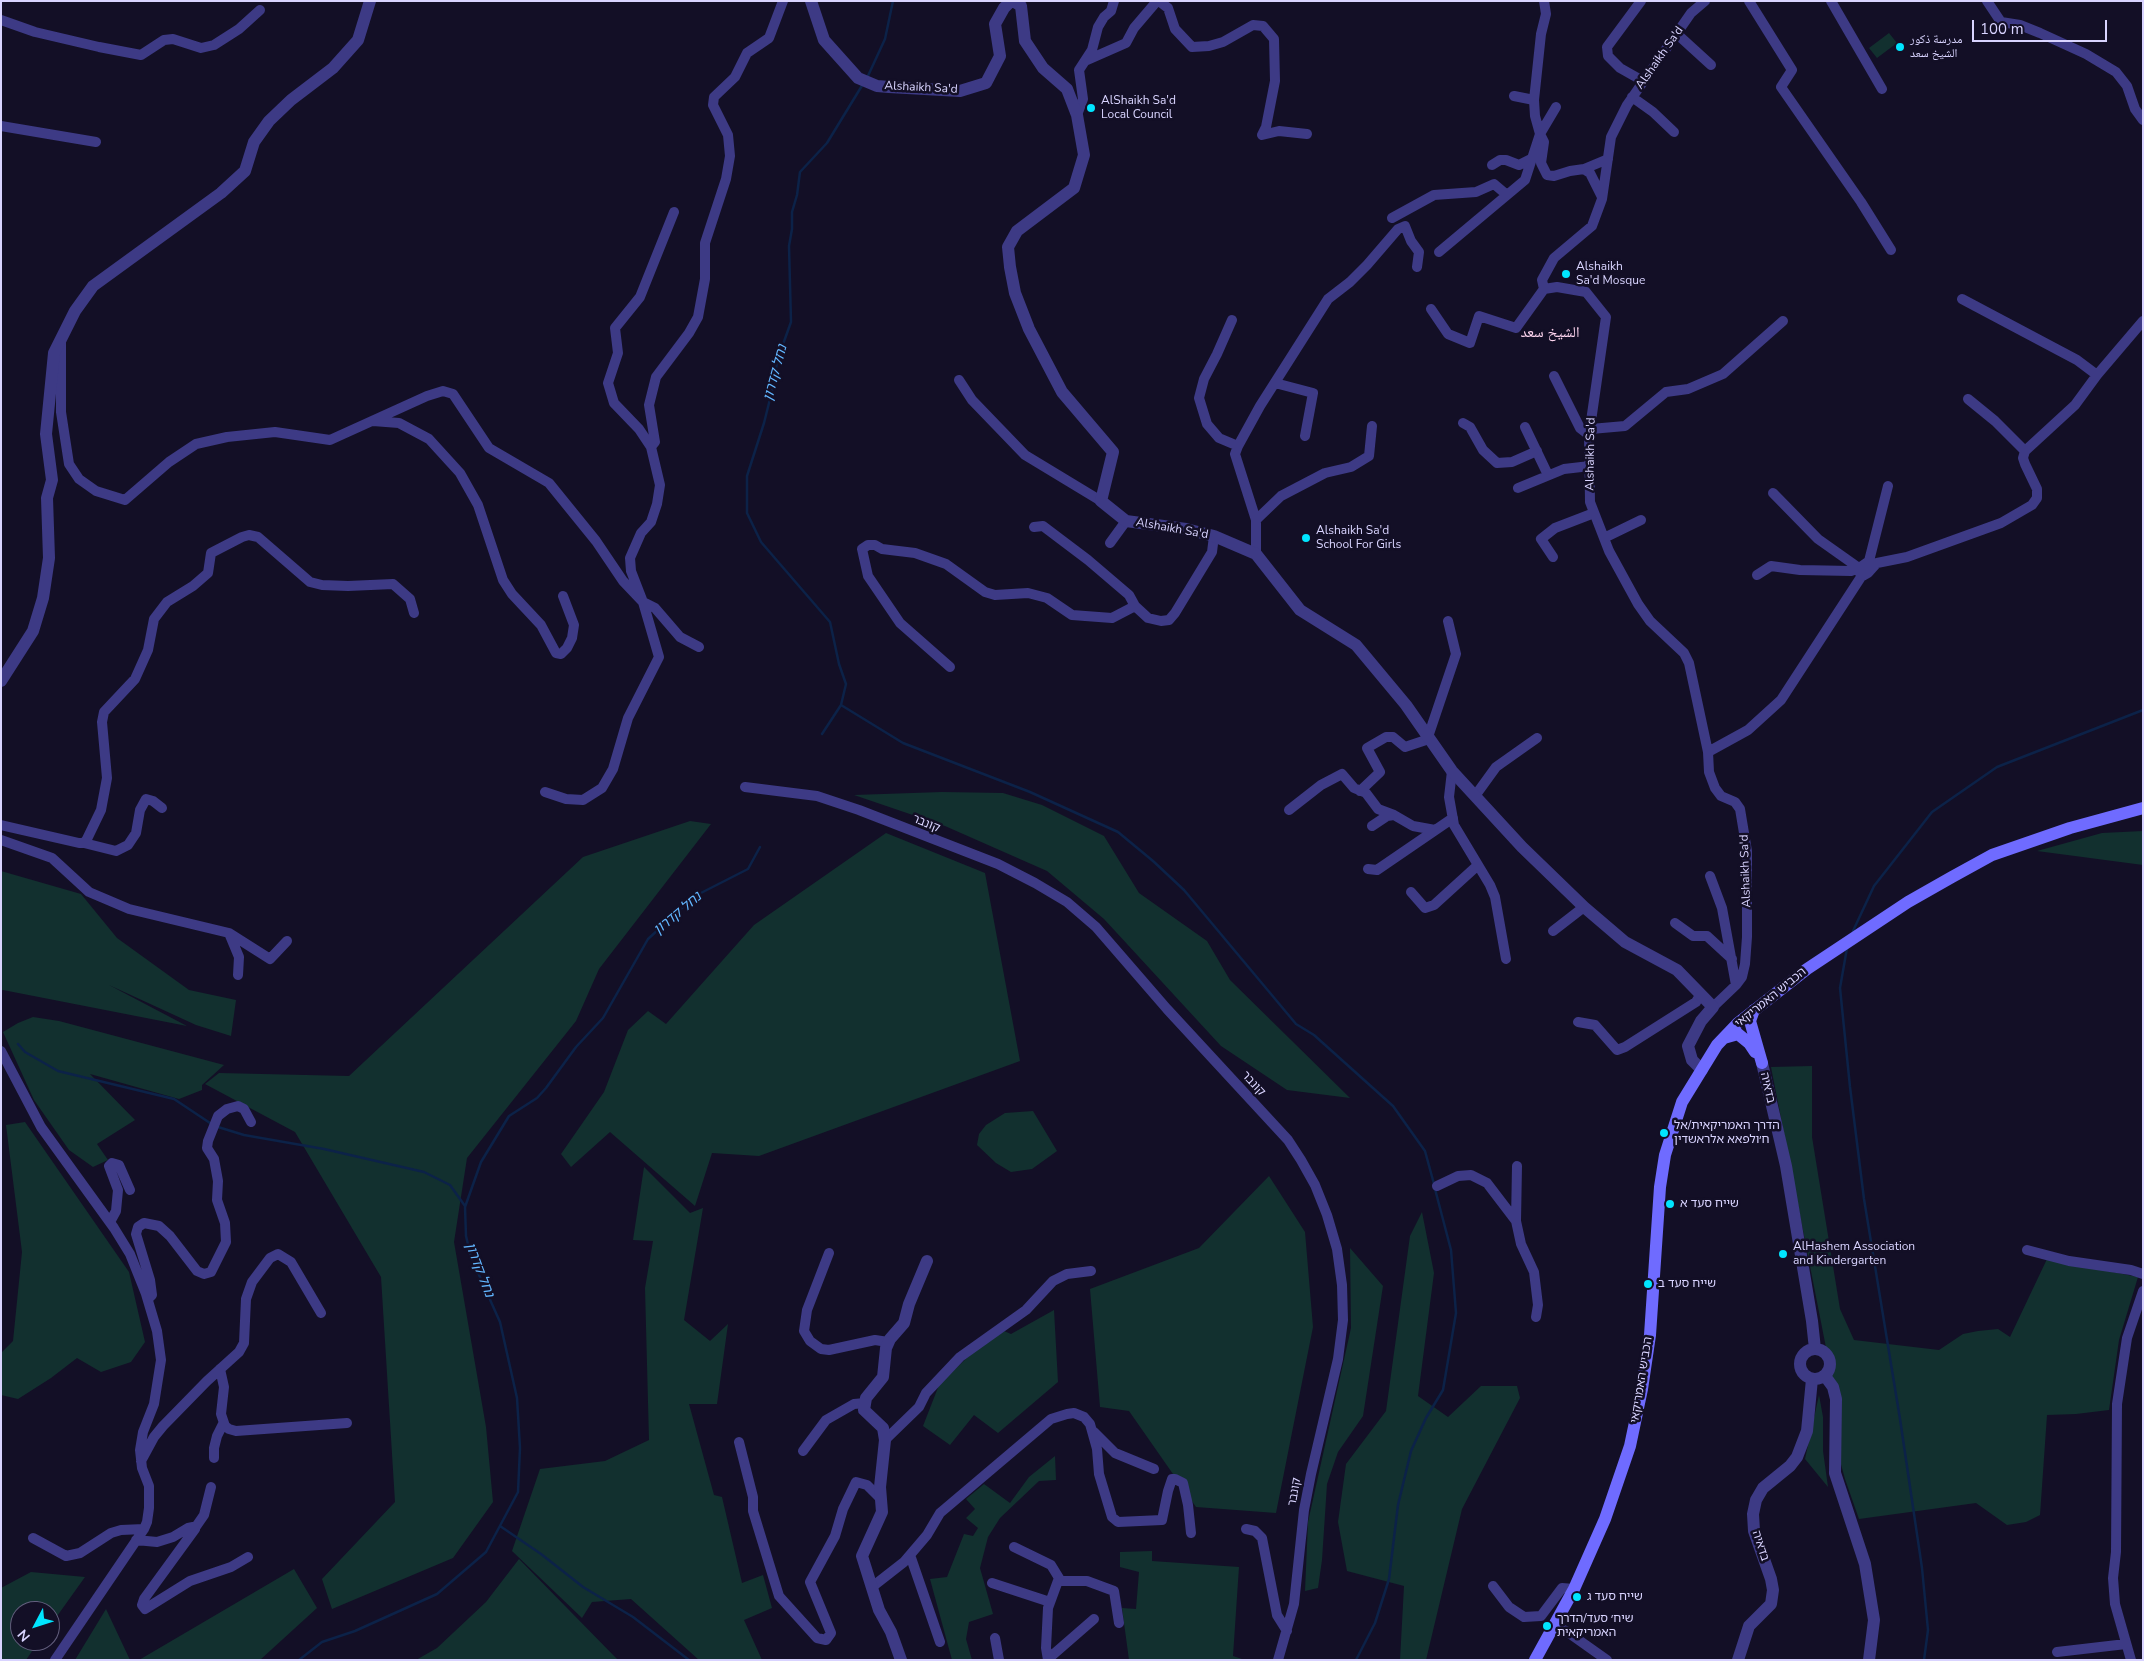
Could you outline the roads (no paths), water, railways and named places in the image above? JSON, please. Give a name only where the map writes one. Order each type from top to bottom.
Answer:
[{"type":"main road","name":"הכביש האמריקאי","points":[[1535,1660],[1555,1627],[1574,1589],[1605,1519],[1630,1446],[1642,1389],[1650,1335],[1660,1187],[1664,1160],[1682,1102],[1724,1038],[1738,1023],[1807,969],[1908,902],[1992,856],[2070,828],[2143,808]]},
{"type":"main road","points":[[1754,1010],[1750,1021],[1762,1063]]},
{"type":"main road","points":[[1738,1023],[1745,1024],[1753,1034]]},
{"type":"main road","points":[[1724,1038],[1738,1034],[1742,1036],[1762,1063]]},
{"type":"street","points":[[1,681],[33,631],[43,598],[49,558],[47,498],[52,480],[46,434],[54,353],[75,311],[93,286],[221,193],[245,171],[254,142],[268,121],[291,100],[334,68],[358,40],[370,1]]},
{"type":"street","points":[[651,446],[655,442],[649,405],[656,377],[689,333],[698,317],[705,279],[705,242],[726,179],[730,156],[728,135],[713,105],[714,97],[735,77],[747,53],[769,38],[783,1]]},
{"type":"street","name":"Alshaikh Sa'd","points":[[811,1],[824,40],[858,78],[877,86],[960,91],[986,83],[1000,56],[995,24],[1004,8],[1012,1],[1021,6],[1025,40],[1044,68],[1068,89],[1077,115],[1084,155],[1074,188],[1017,231],[1008,246],[1015,293],[1031,332],[1062,392],[1113,452],[1101,501]]},
{"type":"street","points":[[1077,115],[1083,99],[1079,70],[1092,50],[1098,27],[1111,10],[1114,1]]},
{"type":"street","points":[[1084,62],[1126,43],[1134,28],[1158,1],[1168,8],[1175,29],[1192,47],[1209,46],[1222,42],[1253,25],[1263,26],[1274,38],[1275,82],[1266,127],[1262,134],[1279,131],[1307,134]]},
{"type":"street","points":[[1544,1],[1546,14],[1541,34],[1534,100],[1535,116],[1544,142],[1541,163],[1547,175],[1554,176],[1584,169],[1608,159]]},
{"type":"street","points":[[1641,1],[1607,47],[1608,56],[1620,68],[1643,81]]},
{"type":"street","name":"Alshaikh Sa'd","points":[[1702,1070],[1692,1060],[1688,1046],[1701,1021],[1742,977],[1747,937],[1747,851],[1740,809],[1735,802],[1721,796],[1715,788],[1710,772],[1708,752],[1687,658],[1650,621],[1638,604],[1604,538],[1590,502],[1591,413],[1606,317],[1586,292],[1557,287],[1544,289],[1542,280],[1554,258],[1592,226],[1602,198],[1610,137],[1643,81],[1691,13],[1705,1]]},
{"type":"street","points":[[1749,1],[1792,70],[1781,88],[1862,202],[1891,250]]},
{"type":"street","points":[[1831,1],[1882,89]]},
{"type":"street","points":[[1987,1],[2001,22],[2020,25],[2033,30],[2086,54],[2116,72],[2128,86],[2136,109],[2143,120]]},
{"type":"street","points":[[1,20],[35,32],[141,55],[164,40],[174,39],[201,48],[214,44],[238,29],[260,10]]},
{"type":"street","points":[[1677,34],[1711,65]]},
{"type":"street","points":[[1514,96],[1534,100]]},
{"type":"street","points":[[1632,97],[1653,112],[1674,132]]},
{"type":"street","points":[[1439,252],[1525,180],[1540,134],[1556,107]]},
{"type":"street","points":[[1,126],[96,142]]},
{"type":"street","points":[[1492,165],[1500,160],[1506,160],[1519,165],[1533,158]]},
{"type":"street","points":[[1584,169],[1593,178],[1602,198]]},
{"type":"street","points":[[1392,218],[1434,195],[1476,192],[1494,184],[1507,195]]},
{"type":"street","points":[[545,792],[566,799],[583,800],[602,788],[613,769],[628,718],[659,657],[632,571],[630,558],[640,533],[651,522],[657,504],[660,485],[651,446],[639,429],[614,403],[608,383],[618,353],[615,328],[640,297],[674,212]]},
{"type":"street","points":[[1256,554],[1256,520],[1235,454],[1238,446],[1328,299],[1356,276],[1398,229],[1405,226],[1411,241],[1419,252],[1417,267]]},
{"type":"street","points":[[1431,309],[1448,334],[1470,344],[1479,316],[1516,328],[1544,289]]},
{"type":"street","points":[[1962,300],[2077,360],[2097,375]]},
{"type":"street","points":[[1232,320],[1204,379],[1199,398],[1207,424],[1219,438],[1238,446]]},
{"type":"street","points":[[1554,376],[1580,428],[1590,432],[1625,426],[1666,392],[1688,389],[1723,374],[1783,321]]},
{"type":"street","points":[[1757,575],[1771,566],[1800,570],[1851,571],[1860,573],[1877,563],[1907,557],[2001,523],[2032,505],[2037,498],[2037,490],[2023,458],[2025,451],[2076,405],[2097,375],[2143,321]]},
{"type":"street","points":[[60,339],[61,412],[69,464],[79,479],[96,491],[125,500],[169,462],[196,444],[227,437],[275,432],[330,440],[427,396],[444,391],[453,394],[489,448],[549,483],[596,541],[623,581],[643,602],[655,608],[680,637],[699,647]]},
{"type":"street","name":"Alshaikh Sa'd","points":[[959,380],[972,400],[1025,455],[1101,501],[1126,521],[1186,529],[1214,536],[1256,554],[1300,610],[1356,645],[1406,705],[1452,770],[1522,847],[1584,907],[1625,942],[1677,970],[1713,1007]]},
{"type":"street","points":[[1275,383],[1313,394],[1305,436]]},
{"type":"street","points":[[1968,399],[1995,421],[2025,451]]},
{"type":"street","points":[[372,421],[399,423],[429,438],[460,472],[478,505],[503,580],[512,594],[541,625],[556,653],[561,654],[567,648],[572,638],[574,625],[563,596]]},
{"type":"street","points":[[1463,423],[1470,427],[1483,450],[1497,463],[1512,462],[1537,451]]},
{"type":"street","points":[[1256,520],[1281,496],[1325,473],[1351,467],[1369,456],[1372,426]]},
{"type":"street","points":[[1525,427],[1548,475]]},
{"type":"street","points":[[1518,488],[1564,469],[1590,466]]},
{"type":"street","points":[[1708,752],[1748,730],[1781,700],[1868,561],[1888,486]]},
{"type":"street","points":[[1774,492],[1818,538],[1860,573]]},
{"type":"street","points":[[1553,557],[1541,539],[1555,528],[1594,512]]},
{"type":"street","points":[[1604,538],[1641,520]]},
{"type":"street","points":[[1110,543],[1126,521]]},
{"type":"street","points":[[1034,527],[1043,526],[1088,560],[1128,595],[1135,606],[1148,618],[1161,621],[1169,620],[1212,552],[1214,536]]},
{"type":"street","points":[[84,842],[101,810],[107,778],[102,722],[104,712],[135,679],[148,650],[154,619],[167,602],[193,586],[208,573],[211,553],[242,537],[249,535],[258,537],[310,582],[348,586],[393,584],[410,599],[414,613]]},
{"type":"street","points":[[950,667],[900,623],[868,576],[862,548],[868,545],[875,545],[887,550],[915,553],[946,564],[985,592],[995,595],[1028,593],[1047,598],[1072,615],[1112,618],[1135,606]]},
{"type":"street","points":[[1360,791],[1380,772],[1367,748],[1386,737],[1393,737],[1405,747],[1429,738],[1456,654],[1448,622]]},
{"type":"street","points":[[1476,796],[1496,767],[1537,738]]},
{"type":"street","points":[[1452,770],[1449,797],[1452,818],[1454,825],[1490,884],[1495,897],[1506,959]]},
{"type":"street","points":[[1289,810],[1321,785],[1342,774],[1354,788],[1366,793],[1378,808],[1394,814],[1413,826],[1435,830]]},
{"type":"street","name":"קונבר","points":[[746,787],[817,796],[859,810],[998,864],[1066,902],[1096,928],[1167,1009],[1282,1134],[1301,1160],[1315,1185],[1327,1215],[1337,1249],[1342,1285],[1343,1320],[1338,1359],[1307,1492],[1294,1604],[1278,1660]]},
{"type":"street","points":[[1,825],[79,843],[84,842],[116,851],[128,845],[136,834],[140,810],[146,799],[153,801],[162,808]]},
{"type":"street","points":[[1372,826],[1387,816],[1394,814]]},
{"type":"street","points":[[1368,870],[1377,870],[1452,818]]},
{"type":"street","points":[[1,840],[52,858],[89,892],[129,909],[229,933],[270,959],[287,941]]},
{"type":"street","points":[[1411,892],[1425,908],[1434,906],[1478,865]]},
{"type":"street","points":[[1710,876],[1722,908],[1736,985]]},
{"type":"street","points":[[1553,931],[1584,907]]},
{"type":"street","points":[[1675,923],[1693,936],[1707,936],[1732,959]]},
{"type":"street","points":[[229,933],[239,957],[238,975]]},
{"type":"street","points":[[1578,1022],[1595,1025],[1617,1050],[1625,1048],[1696,1002],[1701,994]]},
{"type":"street","points":[[1,1051],[41,1127],[110,1222],[130,1254],[148,1299],[158,1331],[161,1360],[154,1404],[141,1441],[140,1450],[141,1461],[149,1486],[149,1508],[144,1529],[55,1660]]},
{"type":"street","name":"בדאיה","points":[[1762,1063],[1786,1166],[1812,1321],[1815,1350]]},
{"type":"street","points":[[148,1299],[152,1295],[150,1280],[136,1234],[138,1227],[144,1223],[159,1226],[170,1236],[196,1272],[204,1274],[211,1272],[226,1242],[225,1223],[217,1200],[218,1181],[214,1159],[207,1148],[208,1141],[218,1116],[227,1109],[238,1106],[244,1109],[251,1122]]},
{"type":"street","points":[[110,1222],[116,1211],[118,1190],[109,1166],[112,1163],[119,1165],[130,1190]]},
{"type":"street","points":[[1517,1166],[1516,1221],[1521,1244],[1534,1272],[1538,1306],[1536,1317]]},
{"type":"street","points":[[1437,1186],[1458,1176],[1471,1175],[1487,1183],[1516,1221]]},
{"type":"street","points":[[2027,1250],[2143,1274]]},
{"type":"street","points":[[829,1253],[807,1310],[804,1331],[810,1341],[820,1349],[829,1350],[875,1340],[888,1342]]},
{"type":"street","points":[[141,1461],[154,1437],[163,1426],[239,1352],[244,1343],[246,1299],[252,1282],[261,1268],[275,1254],[283,1256],[291,1262],[321,1312]]},
{"type":"street","points":[[901,1660],[891,1632],[880,1610],[862,1556],[882,1512],[881,1499],[885,1440],[883,1428],[864,1410],[866,1398],[883,1378],[884,1359],[888,1342],[904,1323],[909,1304],[927,1261]]},
{"type":"street","points":[[885,1440],[919,1407],[926,1393],[960,1357],[1026,1310],[1053,1281],[1067,1274],[1091,1270]]},
{"type":"street","points":[[2130,1660],[2115,1604],[2113,1578],[2116,1552],[2117,1404],[2127,1338],[2143,1291]]},
{"type":"street","points":[[1815,1350],[1824,1353],[1829,1359],[1830,1366],[1825,1376],[1819,1379],[1812,1379],[1801,1371],[1800,1361],[1806,1353],[1815,1350]]},
{"type":"street","points":[[220,1370],[224,1387],[221,1414],[224,1424],[236,1431],[347,1423]]},
{"type":"street","points":[[1825,1376],[1833,1387],[1836,1399],[1835,1473],[1865,1564],[1874,1620],[1869,1660]]},
{"type":"street","name":"בדאיה","points":[[1738,1660],[1749,1626],[1771,1604],[1773,1590],[1771,1579],[1754,1532],[1753,1514],[1756,1500],[1764,1488],[1790,1466],[1797,1457],[1807,1431],[1812,1379]]},
{"type":"street","points":[[803,1451],[826,1420],[854,1404],[865,1403]]},
{"type":"street","points":[[872,1586],[910,1555],[927,1535],[940,1513],[1051,1419],[1074,1413],[1084,1417],[1093,1432],[1115,1453],[1154,1469]]},
{"type":"street","points":[[214,1458],[217,1436],[224,1424]]},
{"type":"street","points":[[1093,1432],[1097,1449],[1098,1474],[1112,1517],[1118,1522],[1162,1520],[1168,1491],[1172,1479],[1175,1479],[1183,1483],[1188,1504],[1191,1533]]},
{"type":"street","points":[[739,1442],[752,1497],[753,1511],[779,1596],[817,1638],[826,1640],[831,1633],[810,1582],[835,1536],[843,1509],[856,1482],[867,1485],[881,1499]]},
{"type":"street","points":[[211,1487],[204,1515],[195,1528],[194,1534],[183,1544],[150,1590],[142,1605],[143,1608],[150,1607],[172,1590],[190,1581],[231,1567],[248,1557]]},
{"type":"street","points":[[136,1540],[157,1542],[173,1537],[188,1528],[195,1528]]},
{"type":"street","points":[[33,1538],[66,1556],[80,1553],[111,1533],[121,1530],[144,1529]]},
{"type":"street","points":[[1246,1529],[1255,1531],[1262,1538],[1277,1615],[1287,1631]]},
{"type":"street","points":[[1014,1547],[1051,1565],[1059,1578],[1048,1608],[1046,1648],[1048,1659]]},
{"type":"street","points":[[910,1555],[940,1642]]},
{"type":"street","points":[[1058,1581],[1087,1581],[1114,1592],[1119,1623]]},
{"type":"street","points":[[992,1583],[1050,1602]]},
{"type":"street","points":[[1493,1586],[1509,1607],[1524,1616],[1541,1616],[1562,1588],[1574,1589]]},
{"type":"street","points":[[1048,1659],[1094,1619]]},
{"type":"street","points":[[1555,1627],[1566,1631],[1607,1660]]},
{"type":"street","points":[[995,1638],[998,1660]]},
{"type":"street","points":[[2057,1652],[2126,1644]]},
{"type":"waterway","name":"נחל קדרון","points":[[867,78],[885,39],[893,1]]},
{"type":"waterway","name":"נחל קדרון","points":[[822,734],[841,705],[846,684],[839,664],[830,622],[761,542],[747,513],[747,476],[764,423],[774,383],[777,361],[791,322],[789,246],[792,212],[797,195],[800,172],[827,143],[863,84]]},
{"type":"waterway","points":[[841,705],[903,743],[1030,792],[1118,832],[1184,890],[1296,1024],[1314,1035],[1393,1106],[1425,1151],[1434,1184]]},
{"type":"waterway","points":[[1853,931],[1874,886],[1932,812],[1997,767],[2143,710]]},
{"type":"waterway","name":"נחל קדרון","points":[[299,1660],[322,1642],[355,1631],[437,1594],[486,1552],[518,1492],[520,1448],[517,1398],[500,1322],[471,1257],[466,1236],[465,1207],[481,1162],[509,1116],[537,1098],[576,1047],[603,1018],[648,939],[695,896],[748,869],[760,847]]},
{"type":"waterway","points":[[1847,948],[1840,988],[1850,1087],[1864,1199],[1922,1568],[1928,1630],[1924,1660]]},
{"type":"waterway","points":[[18,1044],[25,1052],[58,1071],[174,1099],[210,1123]]},
{"type":"waterway","points":[[218,1127],[244,1135],[324,1149],[424,1172],[450,1185],[465,1206]]},
{"type":"waterway","points":[[1356,1660],[1375,1623],[1389,1579],[1398,1505],[1411,1451],[1426,1418],[1443,1390],[1456,1313],[1451,1250],[1435,1189]]},
{"type":"waterway","points":[[500,1526],[541,1554],[583,1587],[633,1617],[689,1660]]},
{"type":"place","name":"مدرسة ذكور الشيخ سعد","points":[[1900,47]]},
{"type":"place","name":"AlShaikh Sa'd Local Council","points":[[1091,108]]},
{"type":"place","name":"Alshaikh Sa'd Mosque","points":[[1566,274]]},
{"type":"place","name":"Alshaikh Sa'd School For Girls","points":[[1306,538]]},
{"type":"place","name":"הדרך האמריקאית/אל ח׳ולפאא אלראשדין","points":[[1664,1133]]},
{"type":"place","name":"שייח סעד א","points":[[1670,1204]]},
{"type":"place","name":"AlHashem Association and Kindergarten","points":[[1783,1254]]},
{"type":"place","name":"שייח סעד ב","points":[[1648,1284]]},
{"type":"place","name":"שייח סעד ג","points":[[1577,1597]]},
{"type":"place","name":"שיח׳ סעד/הדרך האמריקאית","points":[[1547,1626]]},
{"type":"district","name":"الشيخ سعد","points":[[1550,333]]}]
